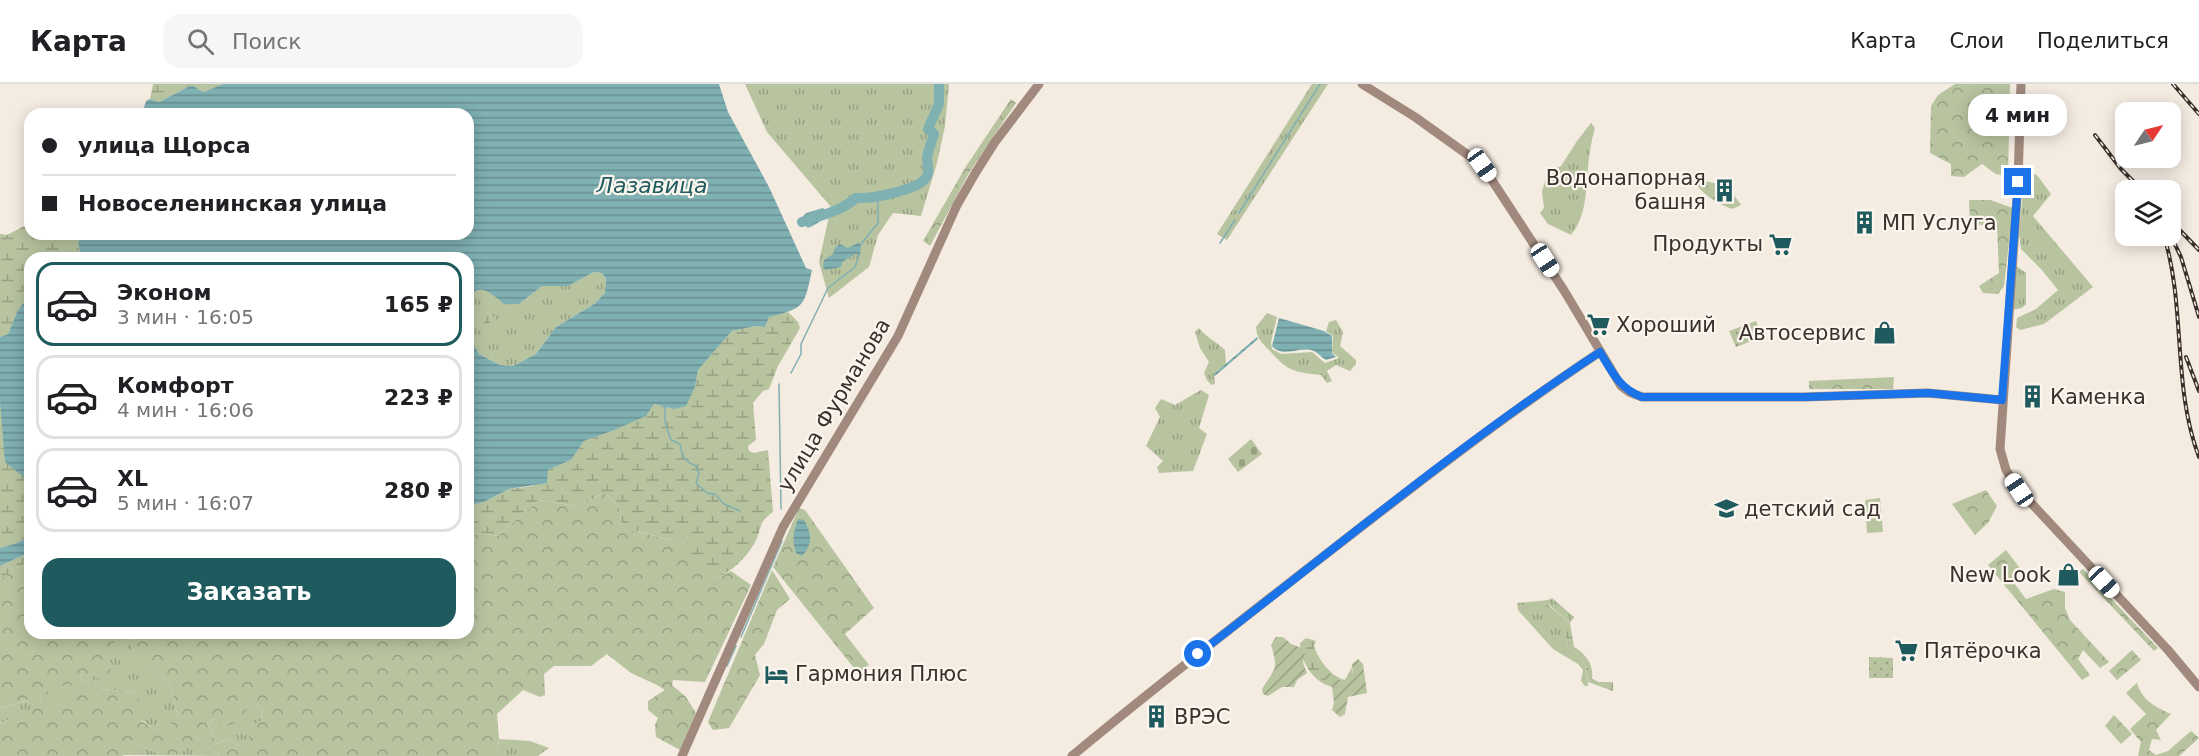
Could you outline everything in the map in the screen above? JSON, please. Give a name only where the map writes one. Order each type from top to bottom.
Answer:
[{"type":"main road","name":"улица Фурманова","points":[[682,756],[783,527],[898,336],[957,205],[976,172],[1039,84]]},
{"type":"main road","points":[[1362,84],[1415,117],[1482,165],[1542,255],[1622,386],[1629,392],[1642,397],[1804,397],[1928,393],[2002,400]]},
{"type":"main road","points":[[2021,84],[2018,182],[2000,449],[2006,470],[2019,490],[2168,650],[2199,687]]},
{"type":"main road","points":[[1072,756],[1165,680],[1437,467],[1552,383],[1600,352]]},
{"type":"green space","points":[[153,84],[223,84],[203,92],[192,85],[159,102],[150,99]]},
{"type":"green space","points":[[745,84],[949,84],[945,126],[937,163],[921,216],[893,213],[878,235],[869,267],[829,298],[819,262],[831,207],[767,132]]},
{"type":"green space","points":[[1312,84],[1328,84],[1227,240],[1217,234]]},
{"type":"green space","points":[[1955,84],[2010,84],[2008,176],[1996,174],[1982,164],[1964,177],[1951,176],[1951,164],[1930,153],[1931,106],[1938,95]]},
{"type":"green space","points":[[1011,99],[1016,103],[969,173],[930,246],[923,241],[965,168]]},
{"type":"green space","points":[[1591,123],[1595,128],[1590,148],[1586,195],[1581,216],[1571,235],[1548,224],[1540,213],[1544,208],[1542,191],[1548,172],[1561,166]]},
{"type":"green space","points":[[2025,170],[2037,175],[2051,194],[2033,216],[2093,287],[2044,324],[2020,330],[2016,327],[2017,318],[2036,309],[2058,290],[2021,249],[2019,233]]},
{"type":"green space","points":[[1696,171],[1705,181],[1719,184],[1718,191],[1725,198],[1731,191],[1741,205],[1732,209],[1708,196],[1698,187],[1691,175]]},
{"type":"green space","points":[[1969,200],[1990,200],[2013,208],[2004,286],[1998,294],[1983,293],[1979,286],[1999,273],[1997,226],[1970,224]]},
{"type":"green space","points":[[24,226],[24,240],[80,240],[80,252],[24,252],[24,302],[8,334],[0,337],[0,234],[7,235]]},
{"type":"green space","points":[[2014,264],[2026,273],[2026,304],[2022,308],[2011,310]]},
{"type":"green space","points":[[594,272],[602,273],[606,279],[605,293],[594,304],[556,327],[536,354],[513,366],[500,365],[479,354],[474,345],[474,292],[487,290],[504,304],[519,304],[542,286],[568,286]]},
{"type":"green space","points":[[490,312],[497,321],[490,322],[489,326],[491,329],[497,328],[494,337],[485,329],[483,318],[486,313]]},
{"type":"green space","points":[[788,312],[798,322],[800,328],[778,366],[769,389],[763,391],[753,403],[756,440],[748,446],[749,451],[754,453],[768,450],[773,512],[762,523],[757,539],[738,564],[716,579],[690,562],[683,550],[688,542],[684,537],[670,540],[638,531],[627,534],[622,527],[619,507],[605,493],[577,506],[539,500],[498,536],[482,533],[474,535],[474,504],[484,502],[509,489],[533,486],[548,470],[571,460],[584,441],[612,431],[654,404],[674,409],[695,387],[698,370],[732,331],[756,326],[765,327],[768,317]]},
{"type":"green space","points":[[1267,313],[1277,317],[1271,342],[1272,349],[1281,354],[1312,352],[1325,363],[1339,358],[1332,352],[1333,336],[1326,331],[1329,322],[1336,320],[1343,332],[1340,346],[1356,360],[1356,364],[1350,371],[1336,365],[1327,371],[1332,381],[1327,383],[1321,375],[1292,370],[1276,358],[1257,335],[1256,327]]},
{"type":"green space","points":[[1756,321],[1762,337],[1736,347],[1729,331]]},
{"type":"green space","points":[[1199,328],[1225,350],[1226,364],[1214,374],[1215,384],[1211,385],[1204,373],[1209,362],[1200,348],[1195,332]]},
{"type":"green space","points":[[1894,377],[1893,389],[1809,389],[1809,381]]},
{"type":"green space","points":[[1201,390],[1209,395],[1199,428],[1207,434],[1193,471],[1159,473],[1157,467],[1163,461],[1146,446],[1160,417],[1155,408],[1161,399],[1175,405]]},
{"type":"green space","points":[[0,401],[24,475],[24,539],[0,548]]},
{"type":"green space","points":[[1251,439],[1262,454],[1238,472],[1228,459]]},
{"type":"green space","points":[[1986,490],[1997,506],[1988,523],[1975,535],[1952,504]]},
{"type":"green space","points":[[605,493],[619,507],[622,527],[670,540],[684,536],[716,579],[731,571],[751,585],[705,682],[673,680],[672,685],[686,697],[696,713],[680,750],[656,737],[655,725],[658,718],[648,710],[648,701],[665,690],[631,673],[607,654],[591,666],[554,666],[544,674],[545,695],[540,697],[523,690],[497,714],[499,739],[497,756],[219,756],[196,737],[181,754],[161,755],[132,741],[123,756],[0,756],[0,723],[32,711],[28,700],[0,708],[0,579],[24,563],[24,639],[114,639],[114,652],[108,658],[112,664],[108,682],[83,673],[80,678],[90,685],[135,692],[144,710],[142,721],[164,736],[171,731],[171,723],[179,716],[171,688],[157,672],[133,655],[130,639],[474,639],[474,535],[482,533],[498,536],[539,500],[577,506]],"holes":[[[70,683],[76,693],[44,706],[40,698],[44,693]],[[254,703],[261,710],[263,719],[248,728],[251,734],[241,747],[228,739],[217,744],[207,724],[214,719],[224,727],[242,720],[244,712]]]},
{"type":"green space","points":[[1880,498],[1883,532],[1867,533],[1865,500]]},
{"type":"green space","points":[[799,508],[805,510],[874,608],[845,634],[869,665],[858,673],[773,567]]},
{"type":"green space","points":[[2006,550],[2019,567],[2014,583],[2026,599],[2054,589],[2065,592],[2065,608],[2070,620],[2109,662],[2100,668],[2083,650],[2078,659],[2090,675],[2082,680],[1988,565]]},
{"type":"green space","points":[[24,555],[24,564],[0,579],[0,566]]},
{"type":"green space","points":[[2083,569],[2158,648],[2154,651],[2079,572]]},
{"type":"green space","points":[[772,570],[790,599],[777,610],[764,644],[755,655],[760,675],[729,728],[713,730],[708,722]]},
{"type":"green space","points":[[1552,598],[1574,617],[1570,623],[1548,604],[1548,600]]},
{"type":"green space","points":[[1548,600],[1548,605],[1570,623],[1574,647],[1588,660],[1592,669],[1592,679],[1599,682],[1613,682],[1613,691],[1588,682],[1583,662],[1568,648],[1559,624],[1540,605],[1540,601]]},
{"type":"green space","points":[[1540,601],[1545,609],[1558,619],[1565,633],[1568,648],[1578,655],[1584,664],[1588,686],[1581,681],[1583,670],[1578,664],[1553,649],[1518,610],[1517,603]]},
{"type":"green space","points":[[1276,637],[1283,637],[1291,644],[1302,648],[1305,653],[1303,663],[1307,673],[1297,680],[1294,687],[1282,687],[1268,696],[1263,694],[1262,689],[1273,673],[1275,660],[1271,645]]},
{"type":"green space","points":[[1306,638],[1316,641],[1314,646],[1319,656],[1335,675],[1345,680],[1352,667],[1353,675],[1337,688],[1322,683],[1306,666],[1303,658],[1300,643]]},
{"type":"green space","points":[[114,639],[130,639],[134,655],[157,672],[171,688],[179,716],[171,731],[164,737],[142,720],[135,692],[90,685],[80,678],[83,673],[114,652]]},
{"type":"green space","points":[[2132,650],[2141,660],[2117,680],[2109,671]]},
{"type":"green space","points":[[1869,657],[1893,658],[1893,678],[1869,678]]},
{"type":"green space","points":[[1358,659],[1363,664],[1367,693],[1348,697],[1345,714],[1340,717],[1332,710],[1334,703],[1332,686],[1325,680],[1321,671],[1324,668],[1336,679],[1343,681],[1353,673],[1352,664]]},
{"type":"green space","points":[[70,682],[76,693],[44,707],[40,698],[44,692]]},
{"type":"green space","points":[[2137,683],[2142,694],[2150,702],[2171,714],[2156,730],[2161,740],[2152,739],[2149,750],[2156,755],[2168,751],[2191,731],[2199,738],[2179,756],[2138,756],[2141,742],[2130,729],[2146,714],[2126,693]]},
{"type":"green space","points":[[29,700],[33,711],[0,723],[0,708]]},
{"type":"green space","points":[[254,703],[261,710],[263,719],[241,747],[228,739],[217,744],[207,724]]},
{"type":"green space","points":[[2114,715],[2132,734],[2121,744],[2105,726]]},
{"type":"green space","points":[[196,737],[219,756],[122,755],[132,741],[161,755],[189,744]]},
{"type":"green space","points":[[499,739],[530,741],[549,748],[538,756],[497,756]]},
{"type":"water","name":"Лазавица","points":[[223,84],[719,84],[728,112],[769,187],[806,268],[812,270],[807,292],[801,304],[790,311],[769,317],[765,327],[756,326],[732,331],[698,370],[695,387],[686,406],[674,409],[654,404],[646,416],[584,441],[571,460],[548,470],[547,483],[509,489],[484,502],[474,504],[474,345],[479,354],[500,365],[513,366],[536,354],[556,327],[594,304],[605,293],[606,279],[602,273],[594,272],[568,286],[542,286],[519,304],[504,304],[485,291],[474,292],[474,252],[80,252],[80,240],[474,240],[474,108],[144,108],[146,101],[150,99],[159,102],[192,85],[203,92]]},
{"type":"water","points":[[823,208],[828,216],[814,225],[808,228],[800,220],[806,213]]},
{"type":"water","points":[[858,243],[861,244],[860,255],[855,254],[842,262],[841,267],[825,270],[824,260],[833,254],[835,248],[840,244],[848,248]]},
{"type":"water","points":[[24,302],[24,477],[5,462],[0,401],[0,337],[8,334]]},
{"type":"water","points":[[1279,318],[1324,331],[1332,336],[1332,353],[1336,357],[1326,360],[1316,352],[1309,350],[1286,352],[1276,350],[1272,346]]},
{"type":"water","points":[[1257,337],[1258,339],[1215,376],[1214,374]]},
{"type":"water","points":[[798,519],[804,520],[810,534],[810,543],[802,556],[796,553],[794,544],[794,532]]},
{"type":"water","points":[[24,539],[24,555],[0,566],[0,548]]},
{"type":"waterway","name":"Лазавица","points":[[802,222],[837,210],[856,198],[895,193],[923,181],[928,172],[927,158],[934,134],[928,129],[939,104],[939,84]]},
{"type":"waterway","points":[[1239,213],[1320,84]]},
{"type":"waterway","points":[[861,244],[878,223],[878,196]]},
{"type":"waterway","points":[[1220,243],[1235,220]]},
{"type":"waterway","points":[[791,373],[801,354],[801,344],[828,288],[855,267],[859,255]]},
{"type":"waterway","points":[[779,384],[781,509]]},
{"type":"waterway","points":[[665,404],[665,423],[671,440],[680,444],[684,458],[696,466],[699,473],[696,483],[707,493],[715,494],[724,504],[740,511]]},
{"type":"waterway","points":[[741,637],[782,541]]},
{"type":"waterway","points":[[727,666],[736,646]]},
{"type":"railway","points":[[2173,84],[2199,114]]},
{"type":"railway","points":[[2095,135],[2132,180]]},
{"type":"railway","points":[[2181,231],[2199,250]]},
{"type":"railway","points":[[2167,246],[2175,290],[2185,402],[2199,457]]},
{"type":"railway","points":[[2176,246],[2199,317]]},
{"type":"railway","points":[[2186,357],[2199,391]]},
{"type":"place","name":"Водонапорная башня","points":[[1724,190]]},
{"type":"place","name":"МП Услуга","points":[[1864,223]]},
{"type":"place","name":"Продукты","points":[[1781,244]]},
{"type":"place","name":"Хороший","points":[[1598,325]]},
{"type":"place","name":"Автосервис","points":[[1884,333]]},
{"type":"place","name":"Каменка","points":[[2032,397]]},
{"type":"place","name":"детский сад","points":[[1726,509]]},
{"type":"place","name":"New Look","points":[[2069,575]]},
{"type":"place","name":"Пятёрочка","points":[[1906,651]]},
{"type":"place","name":"Гармония Плюс","points":[[777,674]]},
{"type":"place","name":"ВРЭС","points":[[1156,717]]},
{"type":"route","points":[[1198,654],[1437,467],[1552,383],[1600,352],[1622,386],[1629,392],[1642,397],[1804,397],[1928,393],[2002,400],[2018,182]]}]
